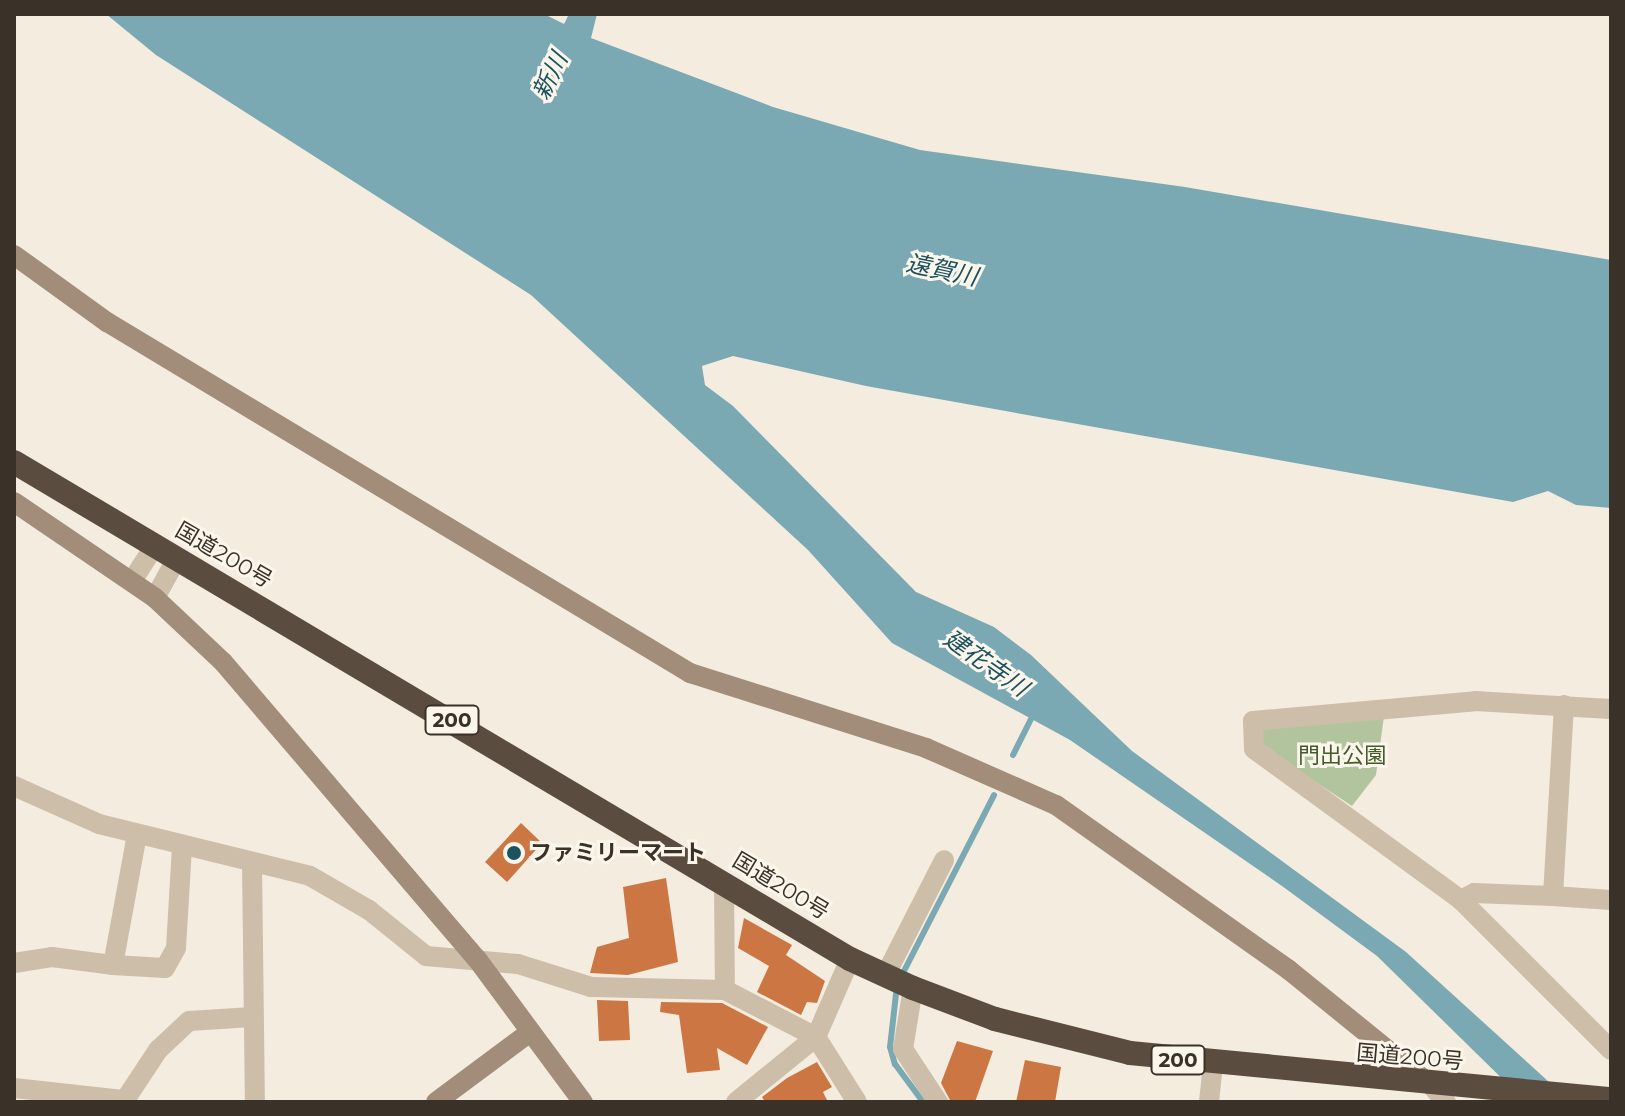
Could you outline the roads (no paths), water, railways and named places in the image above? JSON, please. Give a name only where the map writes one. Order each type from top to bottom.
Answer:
[{"type":"highway","name":"国道200号","points":[[14,462],[850,959],[899,982],[1061,1038],[1213,1065],[1445,1091],[1611,1099]]},
{"type":"street","points":[[14,255],[107,322],[690,673],[926,748],[1056,805],[1289,970],[1445,1091]]},
{"type":"street","points":[[14,502],[155,598],[223,662],[477,959],[583,1102]]},
{"type":"street","points":[[132,581],[155,545]]},
{"type":"street","points":[[155,598],[177,558]]},
{"type":"street","points":[[1611,709],[1475,701],[1253,721],[1254,749],[1461,900],[1611,1050]]},
{"type":"street","points":[[1553,896],[1564,705]]},
{"type":"street","points":[[14,786],[137,834],[310,876],[369,910],[426,956],[518,964],[591,987],[725,990],[816,1037],[857,1102]]},
{"type":"street","points":[[113,965],[137,834]]},
{"type":"street","points":[[14,963],[52,957],[165,968],[176,948],[182,846]]},
{"type":"street","points":[[938,1102],[903,1049],[899,982],[944,860]]},
{"type":"street","points":[[252,864],[255,1102]]},
{"type":"street","points":[[724,883],[725,990]]},
{"type":"street","points":[[1461,900],[1474,893],[1611,900]]},
{"type":"street","points":[[736,1102],[816,1037],[850,959]]},
{"type":"street","points":[[14,1088],[84,1100],[133,1095],[158,1050],[189,1021],[252,1017]]},
{"type":"street","points":[[436,1102],[529,1033]]},
{"type":"street","points":[[1209,1102],[1213,1065]]},
{"type":"water","points":[[106,14],[544,14],[564,24],[569,14],[597,14],[591,38],[773,107],[920,150],[1185,187],[1611,260],[1611,508],[1576,505],[1548,491],[1513,502],[866,386],[733,356],[702,366],[705,385],[733,406],[916,592],[994,627],[1031,655],[1132,751],[1406,952],[1571,1102],[1526,1102],[1377,956],[1282,886],[1070,740],[892,643],[808,550],[531,295],[156,55]]},
{"type":"waterway","points":[[1013,755],[1033,715]]},
{"type":"waterway","points":[[902,975],[994,795]]},
{"type":"waterway","points":[[897,985],[890,1047],[895,1064],[923,1102]]},
{"type":"place","name":"ファミリーマート","points":[[514,853]]},
{"type":"water label","name":"新川","points":[[550,76]]},
{"type":"water label","name":"遠賀川","points":[[942,270]]},
{"type":"water label","name":"建花寺川","points":[[986,663]]},
{"type":"park label","name":"門出公園","points":[[1342,756]]}]
